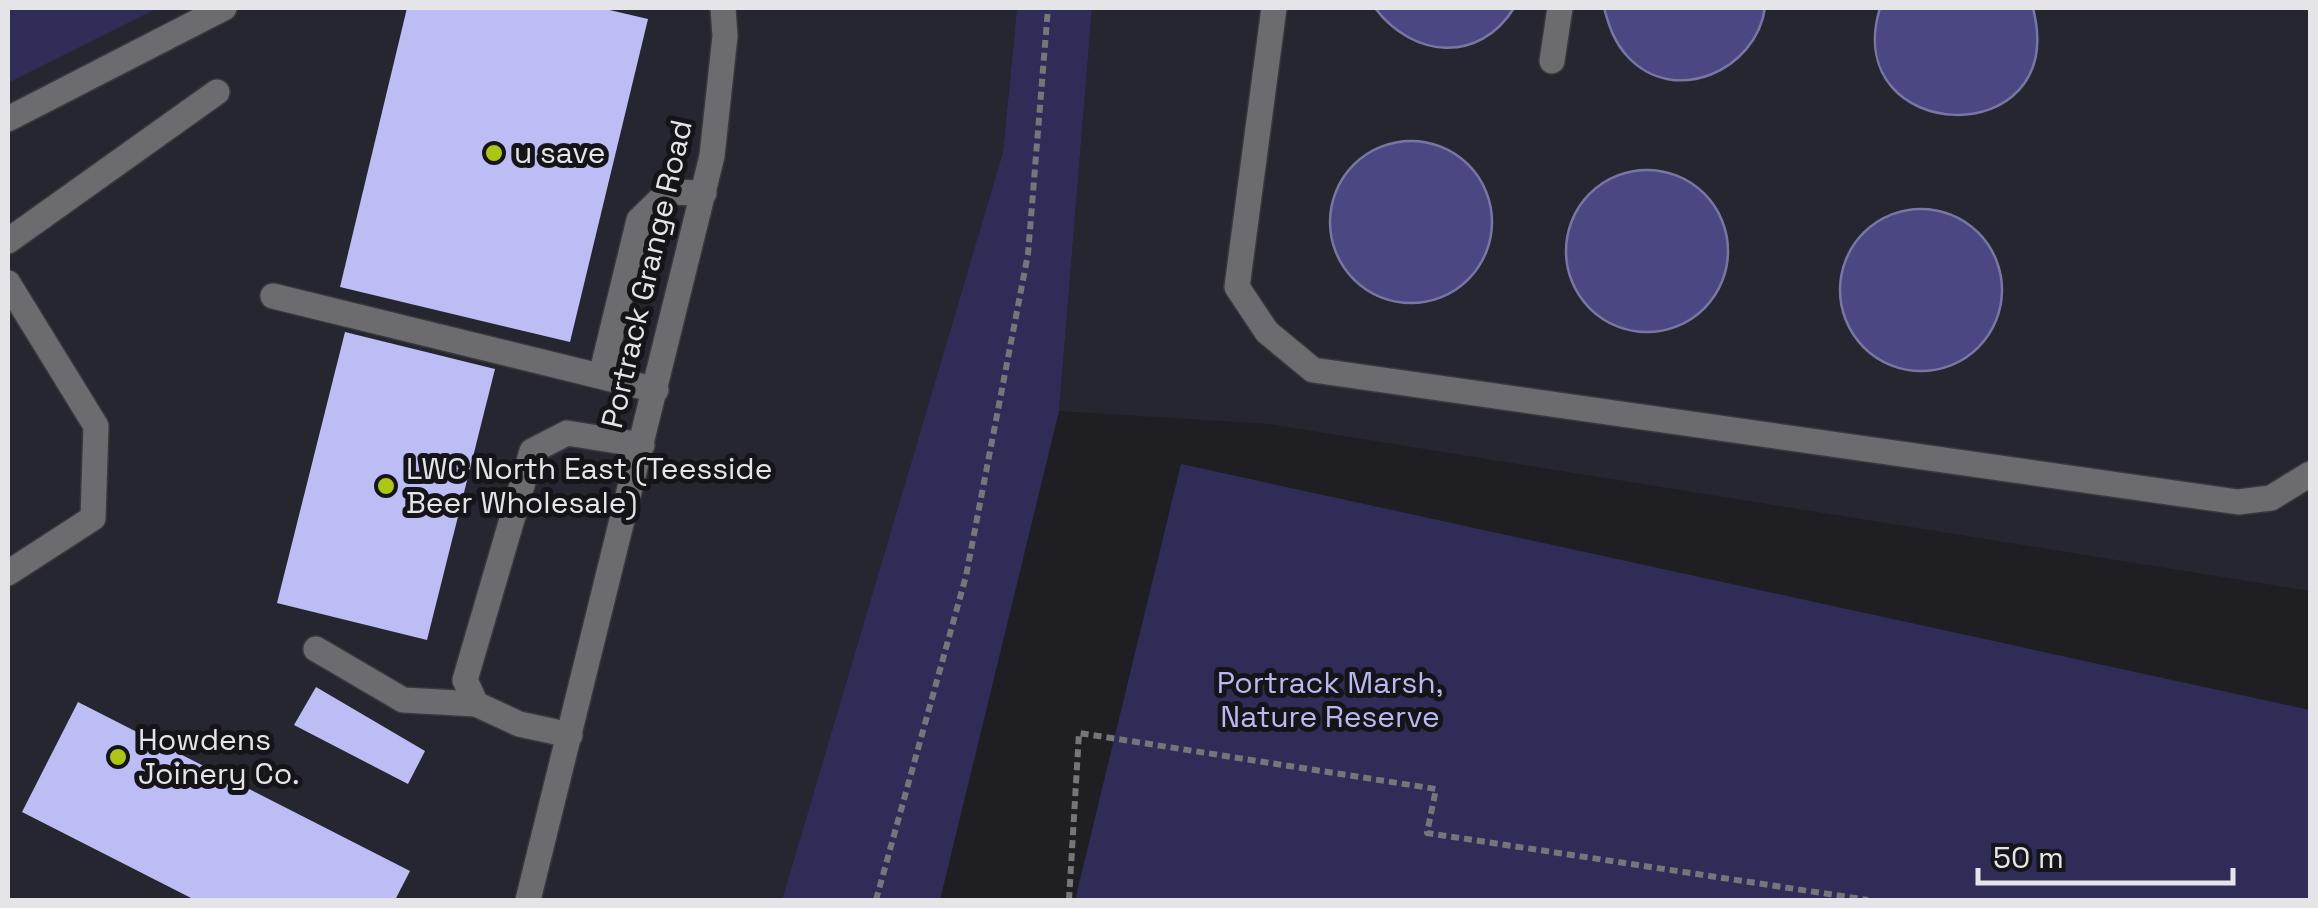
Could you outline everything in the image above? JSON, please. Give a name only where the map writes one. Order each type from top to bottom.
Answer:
[{"type":"street","points":[[8,119],[224,8]]},
{"type":"street","name":"Portrack Grange Road","points":[[528,900],[704,193],[726,36],[723,8]]},
{"type":"street","points":[[1274,8],[1236,287],[1267,332],[1312,370],[2238,502],[2270,498],[2310,474]]},
{"type":"street","points":[[1552,60],[1560,8]]},
{"type":"street","points":[[8,241],[217,92]]},
{"type":"street","points":[[601,376],[639,220],[668,192],[704,193]]},
{"type":"street","points":[[8,283],[96,426],[94,518],[8,573]]},
{"type":"street","points":[[273,296],[656,390]]},
{"type":"street","points":[[476,704],[465,680],[532,450],[566,433],[642,446]]},
{"type":"street","points":[[316,649],[403,700],[476,704],[519,724],[570,735]]},
{"type":"path","points":[[876,900],[966,576],[1028,254],[1048,8]]},
{"type":"path","points":[[1069,900],[1079,734],[1436,789],[1427,833],[1868,900]]},
{"type":"shaded area","points":[[158,8],[1017,8],[1003,152],[782,900],[8,900],[8,83]]},
{"type":"shaded area","points":[[1092,8],[2310,8],[2310,591],[1269,424],[1059,411]]},
{"type":"shaded area","points":[[1375,8],[1514,8],[1483,39],[1446,48],[1408,37]]},
{"type":"shaded area","points":[[1604,8],[1765,8],[1746,49],[1730,64],[1690,80],[1668,79],[1647,72],[1628,57],[1616,40]]},
{"type":"shaded area","points":[[1880,8],[2033,8],[2036,56],[2019,90],[1990,109],[1955,115],[1920,107],[1892,87],[1876,53]]},
{"type":"shaded area","points":[[1411,141],[1442,147],[1468,165],[1486,191],[1492,222],[1486,253],[1468,279],[1442,297],[1411,303],[1380,297],[1354,279],[1336,253],[1330,222],[1336,191],[1354,165],[1380,147]]},
{"type":"shaded area","points":[[1647,170],[1678,176],[1704,194],[1722,220],[1728,251],[1722,282],[1704,308],[1678,326],[1647,332],[1616,326],[1590,308],[1572,282],[1566,251],[1572,220],[1590,194],[1616,176]]},
{"type":"shaded area","points":[[1921,209],[1952,215],[1978,233],[1996,259],[2002,290],[1996,321],[1978,347],[1952,365],[1921,371],[1890,365],[1864,347],[1846,321],[1840,290],[1846,259],[1864,233],[1890,215]]},
{"type":"green space","points":[[8,8],[158,8],[8,83]]},
{"type":"green space","points":[[1017,8],[1092,8],[1059,411],[940,900],[782,900],[1003,152]]},
{"type":"green space","name":"Portrack Marsh, Nature Reserve","points":[[1181,464],[2310,710],[2310,900],[1075,900]]},
{"type":"building","name":"u save","points":[[407,8],[601,8],[648,19],[570,342],[340,287]]},
{"type":"building","name":"LWC North East (Teesside Beer Wholesale)","points":[[345,332],[495,369],[427,640],[277,603]]},
{"type":"building","points":[[316,687],[425,751],[408,784],[294,725]]},
{"type":"building","name":"Howdens Joinery Co.","points":[[78,702],[410,871],[395,900],[195,900],[22,812]]},
{"type":"place","name":"u save","points":[[494,153]]},
{"type":"place","name":"LWC North East (Teesside Beer Wholesale)","points":[[386,486]]},
{"type":"place","name":"Howdens Joinery Co.","points":[[118,757]]}]
